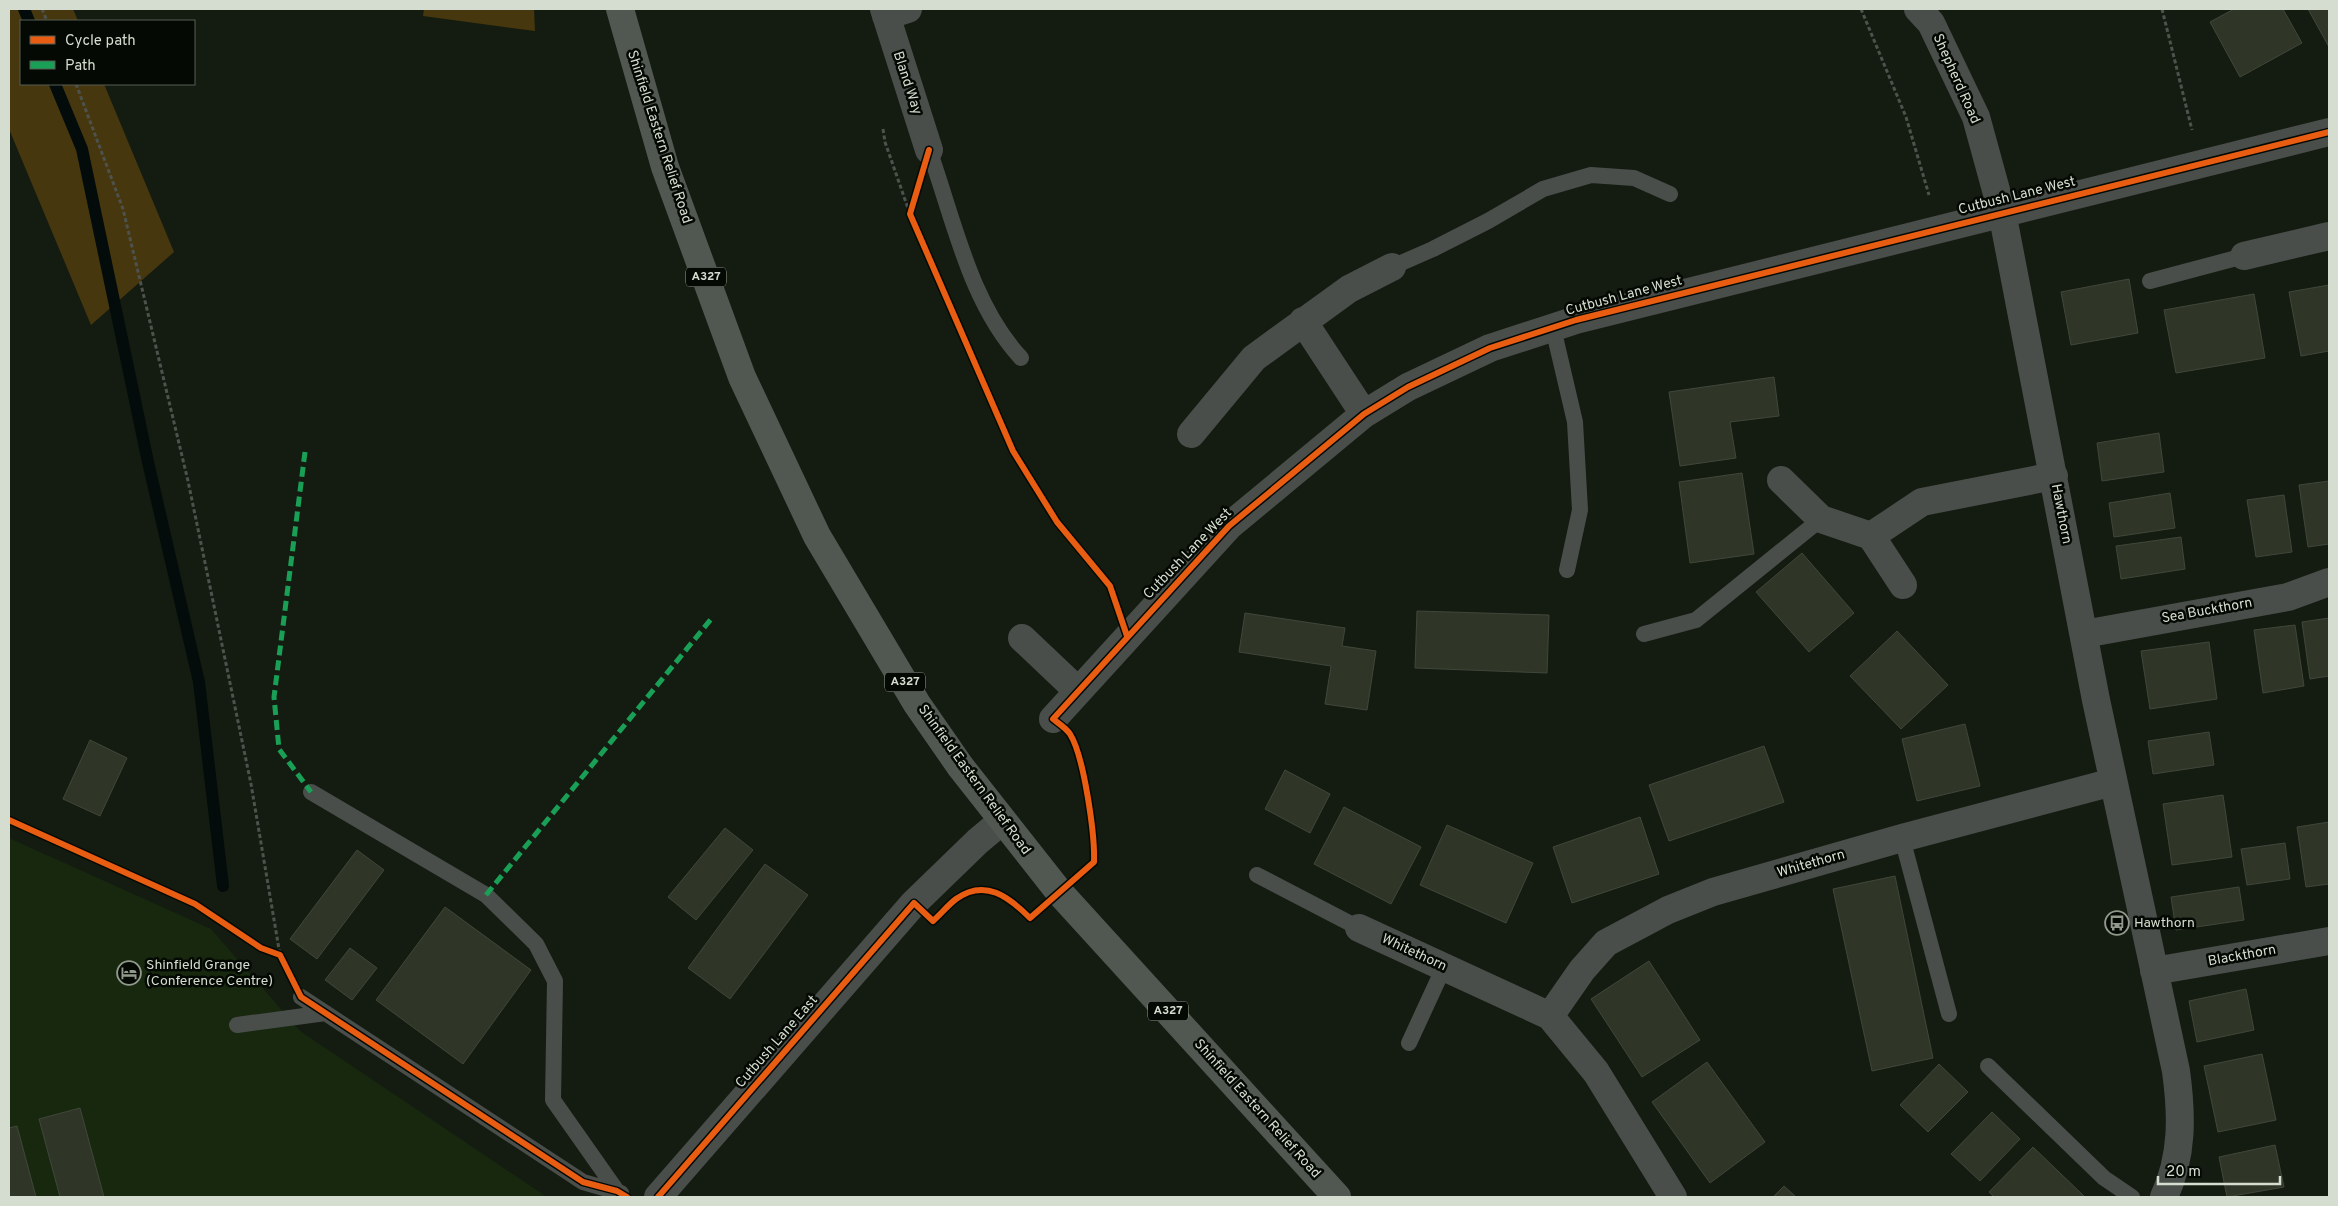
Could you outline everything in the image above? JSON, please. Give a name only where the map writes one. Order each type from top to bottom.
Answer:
[{"type":"main road","name":"Shinfield Eastern Relief Road","points":[[620,9],[665,167],[742,377],[766,432],[817,536],[917,704],[960,766],[1060,893],[1338,1197]]},
{"type":"street","name":"Shepherd Road","points":[[1918,9],[1931,23],[1976,117],[2002,212]]},
{"type":"street","name":"Bland Way","points":[[893,11],[929,150]]},
{"type":"street","name":"Cutbush Lane West","points":[[1053,718],[1229,526],[1364,414],[1408,387],[1490,348],[1553,328],[1939,228],[2211,160],[2329,133]]},
{"type":"street","name":"Hawthorn","points":[[2002,212],[2113,782],[2176,1071],[2181,1107],[2180,1138],[2171,1195]]},
{"type":"street","points":[[2244,256],[2329,236]]},
{"type":"street","points":[[1191,434],[1254,358],[1349,289],[1392,267]]},
{"type":"street","points":[[1303,321],[1364,414]]},
{"type":"street","points":[[1871,536],[1922,502],[2054,476]]},
{"type":"street","points":[[1781,480],[1821,519],[1871,536],[1903,585]]},
{"type":"street","name":"Sea Buckthorn","points":[[2084,634],[2288,597],[2329,582]]},
{"type":"street","points":[[1022,638],[1078,691]]},
{"type":"street","name":"Whitethorn","points":[[1550,1016],[1582,970],[1606,943],[1668,910],[1713,892],[1902,838],[2113,782]]},
{"type":"street","name":"Cutbush Lane East","points":[[658,1197],[914,903],[978,841],[1002,821]]},
{"type":"street","name":"Whitethorn","points":[[1359,928],[1550,1016],[1596,1072],[1673,1197]]},
{"type":"street","name":"Blackthorn","points":[[2154,971],[2329,941]]},
{"type":"lane","points":[[929,150],[978,294],[1005,340],[1021,358]]},
{"type":"lane","points":[[1392,267],[1488,221],[1542,189],[1591,175],[1634,178],[1670,194]]},
{"type":"lane","points":[[2150,281],[2244,256]]},
{"type":"lane","points":[[1553,328],[1575,422],[1580,510],[1567,570]]},
{"type":"lane","points":[[1644,634],[1696,620],[1821,519]]},
{"type":"lane","points":[[311,792],[486,894],[536,944],[554,981],[553,1100],[622,1194]]},
{"type":"lane","points":[[1902,838],[1949,1014]]},
{"type":"lane","points":[[1257,875],[1359,928]]},
{"type":"lane","points":[[1409,1043],[1444,967]]},
{"type":"lane","points":[[301,997],[582,1182],[622,1194]]},
{"type":"lane","points":[[237,1025],[326,1013]]},
{"type":"lane","points":[[1988,1066],[2104,1178],[2132,1197]]},
{"type":"path","points":[[1860,9],[1906,117],[1939,228]]},
{"type":"path","points":[[2162,9],[2190,127],[2211,160]]},
{"type":"path","points":[[76,85],[123,209],[188,481],[251,784],[280,955],[301,997]]},
{"type":"path","points":[[913,205],[910,214],[914,223]]},
{"type":"path","points":[[9,820],[195,904],[260,948],[280,955]]},
{"type":"shaded area","points":[[9,9],[73,9],[78,20],[20,20],[20,85],[104,85],[174,252],[91,325],[9,129]]},
{"type":"shaded area","points":[[424,9],[534,9],[535,31],[423,16]]},
{"type":"shaded area","name":"Shinfield Grange (Conference Centre)","points":[[9,838],[211,929],[300,1031],[547,1197],[9,1197]]},
{"type":"building","points":[[2234,9],[2283,9],[2302,43],[2240,77],[2210,22]]},
{"type":"building","points":[[2308,9],[2329,9],[2329,47]]},
{"type":"building","points":[[2129,279],[2138,333],[2071,345],[2061,292]]},
{"type":"building","points":[[2329,285],[2329,351],[2301,356],[2289,292]]},
{"type":"building","points":[[2254,294],[2265,358],[2176,373],[2164,310]]},
{"type":"building","points":[[1774,377],[1779,416],[1730,422],[1736,458],[1680,466],[1669,392]]},
{"type":"building","points":[[2159,433],[2164,472],[2102,481],[2097,443]]},
{"type":"building","points":[[1742,473],[1754,554],[1690,563],[1679,482]]},
{"type":"building","points":[[2329,481],[2329,544],[2308,547],[2299,485]]},
{"type":"building","points":[[2170,493],[2175,528],[2114,537],[2109,503]]},
{"type":"building","points":[[2284,495],[2292,552],[2256,557],[2247,500]]},
{"type":"building","points":[[2181,537],[2185,569],[2121,579],[2116,546]]},
{"type":"building","points":[[1802,553],[1854,613],[1809,652],[1756,592]]},
{"type":"building","points":[[1417,611],[1549,615],[1547,673],[1415,668]]},
{"type":"building","points":[[1245,613],[1345,628],[1342,646],[1376,651],[1367,710],[1325,704],[1331,666],[1239,652]]},
{"type":"building","points":[[2329,618],[2329,676],[2310,679],[2302,622]]},
{"type":"building","points":[[2295,625],[2304,686],[2263,693],[2254,630]]},
{"type":"building","points":[[1897,631],[1948,685],[1901,729],[1850,676]]},
{"type":"building","points":[[2209,642],[2217,699],[2150,709],[2141,651]]},
{"type":"building","points":[[1965,724],[1980,786],[1917,801],[1902,739]]},
{"type":"building","points":[[2209,732],[2214,765],[2153,774],[2148,741]]},
{"type":"building","points":[[90,740],[127,758],[100,816],[63,799]]},
{"type":"building","points":[[1764,746],[1784,802],[1669,841],[1649,785]]},
{"type":"building","points":[[1285,770],[1330,794],[1310,833],[1265,809]]},
{"type":"building","points":[[2223,795],[2232,857],[2172,865],[2163,804]]},
{"type":"building","points":[[1344,807],[1421,847],[1391,904],[1314,864]]},
{"type":"building","points":[[1640,817],[1659,874],[1572,903],[1553,847]]},
{"type":"building","points":[[2329,822],[2329,884],[2306,887],[2297,827]]},
{"type":"building","points":[[1447,825],[1533,863],[1506,923],[1420,885]]},
{"type":"building","points":[[725,828],[753,850],[696,920],[668,897]]},
{"type":"building","points":[[2285,843],[2290,879],[2247,885],[2241,849]]},
{"type":"building","points":[[357,850],[384,870],[317,959],[290,939]]},
{"type":"building","points":[[765,864],[808,895],[730,999],[688,968]]},
{"type":"building","points":[[1895,876],[1933,1058],[1872,1071],[1833,889]]},
{"type":"building","points":[[2239,887],[2244,920],[2176,930],[2171,897]]},
{"type":"building","points":[[445,907],[531,970],[463,1064],[376,1000]]},
{"type":"building","points":[[350,948],[377,968],[352,1000],[325,980]]},
{"type":"building","points":[[1649,961],[1700,1040],[1642,1077],[1591,999]]},
{"type":"building","points":[[2246,989],[2254,1030],[2197,1042],[2189,1001]]},
{"type":"building","points":[[2262,1054],[2276,1120],[2218,1132],[2204,1066]]},
{"type":"building","points":[[1707,1062],[1765,1142],[1710,1183],[1652,1102]]},
{"type":"building","points":[[1939,1064],[1968,1092],[1928,1132],[1900,1105]]},
{"type":"building","points":[[80,1108],[104,1197],[60,1197],[39,1119]]},
{"type":"building","points":[[1992,1112],[2020,1139],[1980,1181],[1951,1154]]},
{"type":"building","points":[[17,1126],[36,1197],[9,1197],[9,1128]]},
{"type":"building","points":[[2275,1145],[2284,1187],[2227,1197],[2219,1157]]},
{"type":"building","points":[[2033,1147],[2085,1197],[1994,1197],[1989,1192]]},
{"type":"building","points":[[1784,1186],[1796,1197],[1773,1197]]},
{"type":"waterway","points":[[24,9],[29,20]]},
{"type":"waterway","points":[[55,85],[82,149],[148,462],[199,682],[223,886]]},
{"type":"marked path","points":[[305,452],[274,697],[279,749],[311,792]]},
{"type":"marked path","points":[[486,895],[712,618]]},
{"type":"cycle path","points":[[658,1197],[914,903],[933,921],[956,899],[977,890],[987,890],[1005,897],[1030,918],[1094,862],[1091,815],[1080,759],[1070,734],[1053,719],[1229,526],[1364,414],[1408,387],[1490,348],[1576,320],[2329,132]]},
{"type":"cycle path","points":[[929,150],[910,214],[1013,451],[1057,522],[1110,586],[1127,636]]},
{"type":"cycle path","points":[[9,820],[195,904],[261,948],[280,955],[301,997],[583,1182],[617,1191],[627,1197]]},
{"type":"place","name":"Hawthorn","points":[[2117,923]]},
{"type":"place","name":"Shinfield Grange (Conference Centre)","points":[[129,973]]}]
